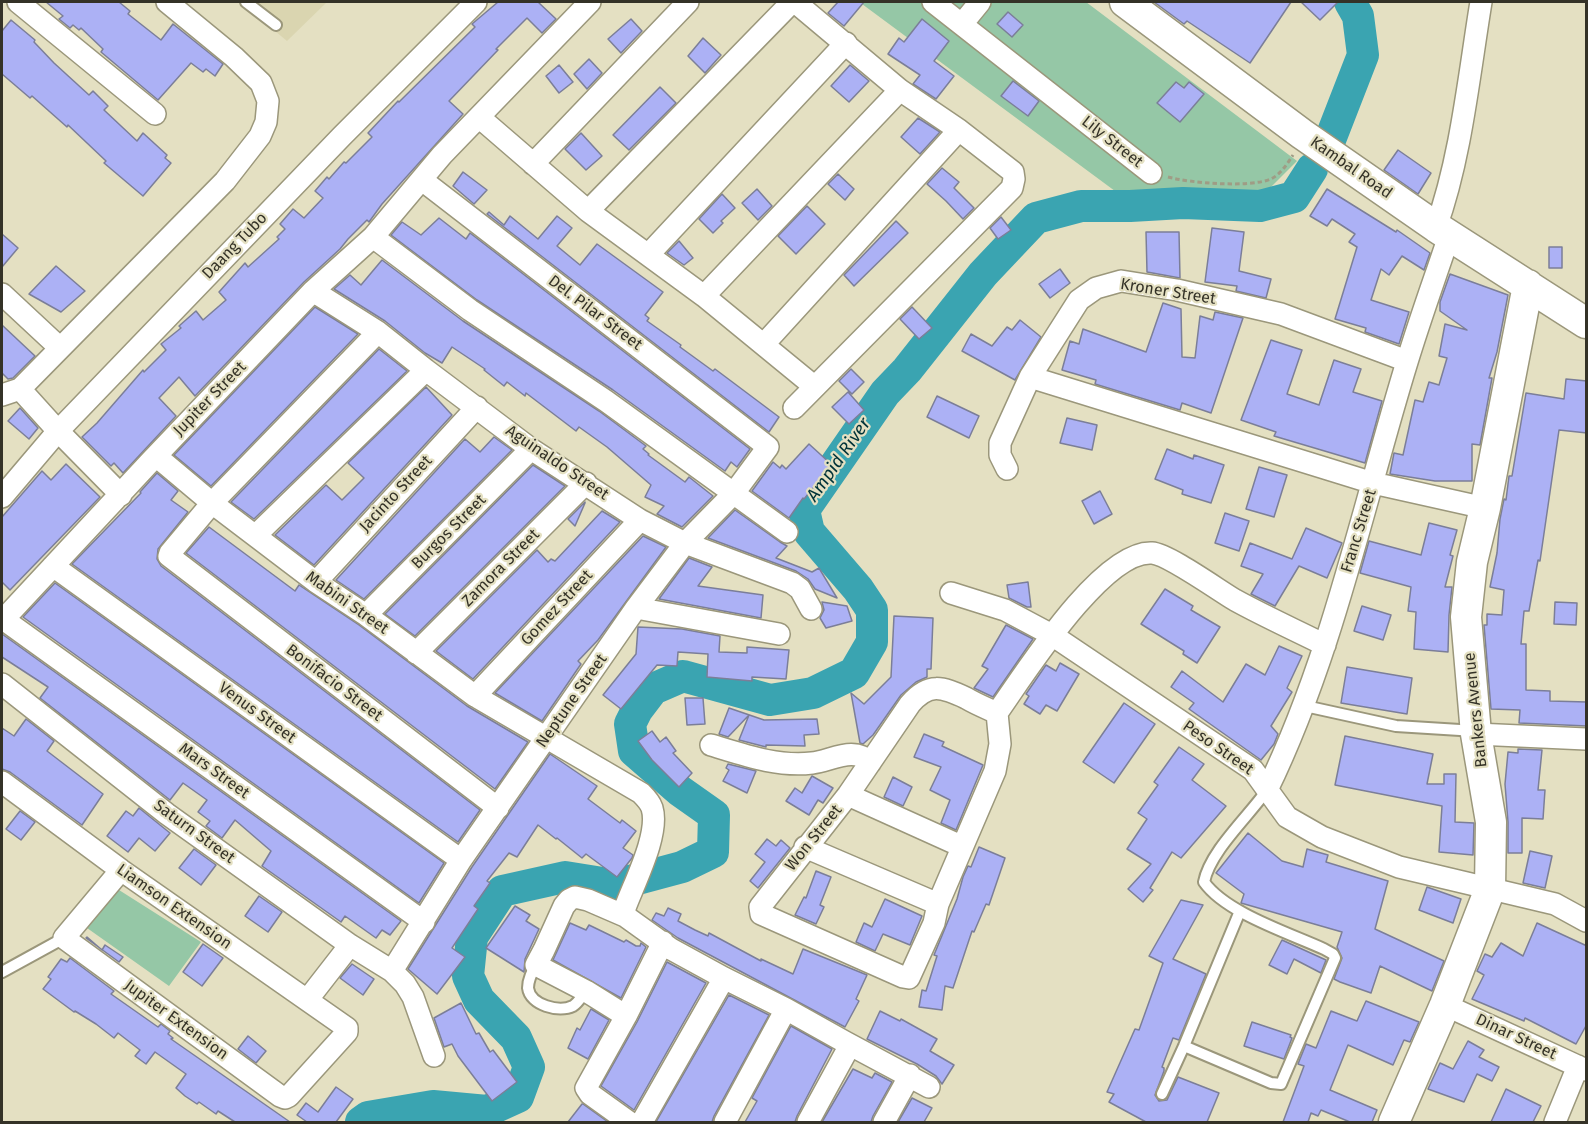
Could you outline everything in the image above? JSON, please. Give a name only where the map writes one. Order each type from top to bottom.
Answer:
[{"type":"street","points":[[18,2],[155,114]]},
{"type":"street","points":[[121,495],[58,431],[11,392],[60,348],[225,181],[260,136],[266,122],[268,100],[261,83],[234,57],[167,2]]},
{"type":"street","name":"Daang Tubo","points":[[2,497],[58,431],[342,136],[476,2]]},
{"type":"street","name":"Jupiter Street","points":[[2,620],[313,291],[374,237],[442,155],[590,2]]},
{"type":"street","points":[[533,164],[688,2]]},
{"type":"street","points":[[588,210],[794,2],[900,90],[959,130],[1013,172],[1012,188],[794,408]]},
{"type":"street","name":"Lily Street","points":[[933,2],[1151,173]]},
{"type":"street","points":[[962,24],[980,2]]},
{"type":"street","name":"Kambal Road","points":[[1125,2],[1302,134],[1443,232],[1587,323]]},
{"type":"street","name":"Franc Street","points":[[1267,790],[1305,706],[1325,645],[1407,361],[1438,268],[1445,202],[1481,2]]},
{"type":"street","points":[[648,255],[846,43]]},
{"type":"street","points":[[704,296],[900,90]]},
{"type":"street","points":[[479,117],[588,210],[704,296],[815,387]]},
{"type":"street","points":[[764,344],[959,130]]},
{"type":"street","name":"Del. Pilar Street","points":[[422,180],[768,445]]},
{"type":"street","points":[[374,237],[470,310],[606,401],[787,532]]},
{"type":"street","name":"Kroner Street","points":[[1007,469],[1000,455],[1000,443],[1030,377],[1079,300],[1096,288],[1121,281],[1177,290],[1281,314],[1407,361]]},
{"type":"street","name":"Bankers Avenue","points":[[1394,1122],[1445,1005],[1490,889],[1491,822],[1476,734],[1466,617],[1472,562],[1485,508],[1528,285]]},
{"type":"street","name":"Aguinaldo Street","points":[[313,291],[378,332],[531,448],[640,520],[685,543],[792,583],[800,589],[811,609]]},
{"type":"street","points":[[2,294],[60,348]]},
{"type":"street","points":[[212,503],[378,332]]},
{"type":"street","points":[[256,535],[426,370]]},
{"type":"street","points":[[1030,377],[1373,483],[1485,508]]},
{"type":"street","name":"Jacinto Street","points":[[316,582],[477,407]]},
{"type":"street","name":"Neptune Street","points":[[392,971],[461,860],[636,608],[685,543],[734,493],[768,445]]},
{"type":"street","name":"Burgos Street","points":[[366,615],[531,448]]},
{"type":"street","name":"Mabini Street","points":[[156,456],[212,503],[316,582],[366,615],[475,696],[641,793],[652,806],[654,815],[648,852],[630,894],[625,916]]},
{"type":"street","name":"Zamora Street","points":[[416,653],[586,483]]},
{"type":"street","name":"Bonifacio Street","points":[[212,503],[170,553],[170,558],[498,808]]},
{"type":"street","name":"Gomez Street","points":[[475,696],[640,520]]},
{"type":"street","points":[[806,847],[938,904],[995,771],[1000,744],[997,713],[1052,635],[1081,599],[1107,574],[1136,556],[1154,553],[1167,559],[1236,600],[1325,645]]},
{"type":"street","name":"Venus Street","points":[[52,566],[461,860]]},
{"type":"street","name":"Peso Street","points":[[951,593],[1005,610],[1052,635],[1253,770],[1287,817],[1322,837],[1399,867],[1555,904],[1587,921]]},
{"type":"street","points":[[636,608],[779,634]]},
{"type":"street","name":"Mars Street","points":[[2,620],[424,922]]},
{"type":"street","name":"Saturn Street","points":[[2,684],[167,814],[350,945],[392,971],[405,984],[413,997],[434,1056]]},
{"type":"street","name":"Won Street","points":[[938,904],[934,923],[909,978],[761,914],[760,907],[848,795],[910,704],[921,692],[934,688],[949,690],[997,713]]},
{"type":"street","points":[[1476,734],[1587,739]]},
{"type":"street","points":[[711,745],[759,760],[781,763],[816,763],[845,754],[861,756],[870,763]]},
{"type":"street","name":"Liamson Extension","points":[[2,782],[121,870],[308,999],[347,1030]]},
{"type":"street","points":[[848,795],[962,846]]},
{"type":"street","points":[[64,938],[121,870]]},
{"type":"street","points":[[626,1016],[536,964],[564,906],[575,897],[588,900],[625,916],[671,949],[929,1087]]},
{"type":"street","name":"Jupiter Extension","points":[[64,938],[282,1097],[289,1096],[347,1030]]},
{"type":"street","points":[[629,1122],[586,1089],[663,942]]},
{"type":"street","points":[[308,999],[350,945]]},
{"type":"street","points":[[642,1122],[724,978]]},
{"type":"street","name":"Dinar Street","points":[[1445,1005],[1582,1068]]},
{"type":"street","points":[[725,1122],[786,1009]]},
{"type":"street","points":[[808,1122],[850,1045]]},
{"type":"street","points":[[1555,1122],[1582,1068]]},
{"type":"street","points":[[884,1122],[910,1075]]},
{"type":"lane","points":[[246,2],[276,25]]},
{"type":"lane","points":[[1305,706],[1396,726],[1460,730],[1476,734]]},
{"type":"lane","points":[[1184,1046],[1271,1083],[1281,1084],[1335,958],[1333,954],[1324,949],[1240,911],[1211,892],[1204,882],[1207,870],[1242,819],[1253,810],[1267,790]]},
{"type":"lane","points":[[1162,1094],[1240,911]]},
{"type":"lane","points":[[2,972],[64,938]]},
{"type":"lane","points":[[536,964],[530,977],[528,990],[534,999],[547,1006],[564,1008],[574,1005],[586,991]]},
{"type":"path","name":"Lily Street","points":[[1151,173],[1186,182],[1255,182],[1271,178],[1287,165],[1302,134]]},
{"type":"shaded area","points":[[240,2],[327,2],[287,41]]},
{"type":"green space","points":[[864,2],[1086,2],[1297,161],[1260,198],[1119,194],[862,4]]},
{"type":"green space","points":[[119,890],[201,942],[169,986],[87,928]]},
{"type":"building","points":[[46,2],[119,2],[130,11],[128,14],[161,40],[173,24],[223,64],[215,76],[206,69],[203,72],[191,63],[158,100],[101,52],[103,49],[81,28],[79,30],[73,25],[70,28],[59,19],[63,16]]},
{"type":"building","points":[[498,2],[538,2],[556,19],[542,33],[527,18],[496,49],[498,50],[449,101],[463,114],[382,204],[369,222],[367,220],[304,282],[195,396],[179,377],[159,398],[176,416],[123,473],[114,463],[111,466],[82,437],[143,370],[144,372],[166,350],[161,344],[181,328],[179,326],[196,311],[203,320],[226,300],[219,292],[245,263],[248,267],[279,239],[277,237],[285,229],[280,224],[293,209],[304,218],[323,198],[315,191],[327,177],[329,179],[372,137],[368,133],[475,27],[472,24]]},
{"type":"building","points":[[838,2],[864,2],[844,26],[828,13]]},
{"type":"building","points":[[1154,2],[1291,2],[1250,63],[1187,21],[1184,24]]},
{"type":"building","points":[[1301,2],[1338,2],[1320,20]]},
{"type":"building","points":[[1008,12],[1023,25],[1012,37],[997,24]]},
{"type":"building","points":[[631,19],[642,31],[621,53],[608,39]]},
{"type":"building","points":[[922,19],[949,41],[934,61],[954,76],[936,99],[913,84],[920,75],[888,54],[899,38],[904,42]]},
{"type":"building","points":[[11,20],[35,40],[34,42],[54,63],[89,95],[93,91],[108,106],[104,110],[137,141],[143,133],[167,155],[165,158],[171,163],[143,196],[104,163],[106,161],[68,125],[67,127],[32,96],[30,98],[2,74],[2,31]]},
{"type":"building","points":[[703,38],[721,55],[705,73],[688,56]]},
{"type":"building","points":[[589,59],[602,73],[587,89],[574,74]]},
{"type":"building","points":[[559,65],[573,82],[559,93],[546,76]]},
{"type":"building","points":[[850,65],[869,81],[849,102],[831,86]]},
{"type":"building","points":[[1013,81],[1039,101],[1028,116],[1001,96]]},
{"type":"building","points":[[1176,82],[1184,88],[1189,82],[1204,94],[1180,122],[1157,103]]},
{"type":"building","points":[[660,87],[676,103],[629,150],[613,135]]},
{"type":"building","points":[[918,118],[940,132],[920,154],[901,137]]},
{"type":"building","points":[[581,133],[602,156],[586,170],[565,149]]},
{"type":"building","points":[[1398,150],[1431,173],[1418,194],[1384,170]]},
{"type":"building","points":[[942,168],[959,182],[954,188],[974,208],[963,219],[927,184]]},
{"type":"building","points":[[463,172],[487,190],[474,204],[453,186]]},
{"type":"building","points":[[838,174],[854,189],[845,200],[828,184]]},
{"type":"building","points":[[757,189],[772,206],[758,220],[742,203]]},
{"type":"building","points":[[1327,189],[1396,232],[1397,230],[1430,253],[1424,270],[1402,256],[1389,275],[1381,269],[1371,300],[1409,312],[1399,344],[1365,332],[1366,328],[1335,319],[1357,247],[1349,242],[1355,234],[1332,219],[1327,226],[1310,216]]},
{"type":"building","points":[[722,194],[735,208],[721,221],[723,223],[713,233],[699,219]]},
{"type":"building","points":[[807,206],[825,224],[796,254],[778,236]]},
{"type":"building","points":[[489,212],[504,225],[510,216],[538,239],[557,216],[572,228],[557,246],[580,265],[597,244],[663,292],[645,315],[649,318],[647,321],[779,417],[769,432],[487,214]]},
{"type":"building","points":[[1001,217],[1011,230],[998,239],[990,228]]},
{"type":"building","points":[[439,218],[466,239],[470,233],[750,449],[737,467],[731,462],[725,471],[613,390],[477,300],[391,235],[402,222],[421,235]]},
{"type":"building","points":[[896,221],[908,233],[854,286],[844,275]]},
{"type":"building","points":[[1212,228],[1244,232],[1239,271],[1271,279],[1266,298],[1236,291],[1237,286],[1205,282]]},
{"type":"building","points":[[1146,232],[1179,232],[1180,278],[1147,272]]},
{"type":"building","points":[[2,234],[18,248],[2,267]]},
{"type":"building","points":[[679,241],[693,258],[684,265],[667,253]]},
{"type":"building","points":[[1549,247],[1562,247],[1562,268],[1549,268]]},
{"type":"building","points":[[382,260],[463,321],[599,411],[646,446],[643,449],[648,455],[685,482],[689,477],[713,496],[682,527],[657,514],[664,506],[645,497],[651,485],[607,447],[579,427],[576,431],[526,393],[525,396],[507,382],[504,386],[485,369],[452,347],[442,363],[425,353],[385,321],[334,289],[350,275],[361,285]]},
{"type":"building","points":[[56,266],[85,291],[61,312],[29,294]]},
{"type":"building","points":[[1060,269],[1070,283],[1050,298],[1039,284]]},
{"type":"building","points":[[1450,274],[1508,295],[1497,352],[1489,378],[1492,378],[1480,445],[1472,444],[1472,481],[1435,481],[1390,474],[1394,453],[1403,455],[1415,400],[1423,402],[1429,382],[1439,385],[1447,358],[1439,356],[1445,324],[1467,330],[1440,311],[1440,302]]},
{"type":"building","points":[[1163,303],[1181,309],[1182,357],[1195,358],[1200,316],[1213,320],[1215,312],[1243,318],[1211,413],[1182,403],[1180,410],[1095,384],[1096,380],[1062,370],[1070,341],[1079,344],[1083,329],[1146,352]]},
{"type":"building","points":[[315,307],[358,334],[211,486],[174,455]]},
{"type":"building","points":[[912,307],[932,328],[919,339],[900,319]]},
{"type":"building","points":[[1020,320],[1041,337],[1015,380],[962,351],[971,334],[992,346],[1007,327],[1012,330]]},
{"type":"building","points":[[2,325],[35,356],[13,378],[8,379],[2,373]]},
{"type":"building","points":[[1271,340],[1302,350],[1287,394],[1319,405],[1334,360],[1361,369],[1353,392],[1382,401],[1365,463],[1274,436],[1276,432],[1241,420]]},
{"type":"building","points":[[379,349],[407,371],[254,519],[231,502]]},
{"type":"building","points":[[851,369],[864,382],[852,394],[839,381]]},
{"type":"building","points":[[1566,379],[1587,381],[1587,433],[1559,430],[1540,561],[1538,560],[1529,611],[1524,611],[1521,644],[1526,644],[1526,690],[1550,691],[1550,701],[1587,702],[1587,726],[1519,723],[1520,710],[1491,709],[1484,625],[1487,625],[1487,614],[1502,615],[1504,590],[1490,587],[1497,553],[1500,519],[1504,499],[1506,500],[1509,476],[1512,476],[1526,393],[1564,399]]},
{"type":"building","points":[[426,387],[452,415],[314,565],[275,535],[326,485],[342,500],[364,478],[348,463]]},
{"type":"building","points":[[848,392],[864,410],[849,424],[832,407]]},
{"type":"building","points":[[937,396],[979,416],[969,438],[927,417]]},
{"type":"building","points":[[20,408],[38,428],[29,439],[8,421]]},
{"type":"building","points":[[1067,418],[1097,425],[1092,450],[1060,443]]},
{"type":"building","points":[[494,437],[512,450],[364,599],[336,580],[465,439],[480,452]]},
{"type":"building","points":[[809,444],[832,465],[789,518],[752,491],[773,462],[780,468],[782,465],[786,469]]},
{"type":"building","points":[[1167,449],[1193,459],[1194,455],[1224,465],[1211,503],[1182,494],[1183,490],[1155,479]]},
{"type":"building","points":[[66,464],[100,497],[10,590],[2,582],[2,517],[42,471],[51,480]]},
{"type":"building","points":[[533,465],[565,486],[415,636],[385,614]]},
{"type":"building","points":[[1259,467],[1287,475],[1274,517],[1246,509]]},
{"type":"building","points":[[157,473],[178,491],[171,500],[188,512],[158,549],[157,559],[161,566],[480,810],[458,842],[72,564],[141,493]]},
{"type":"building","points":[[1100,491],[1112,514],[1094,524],[1082,501]]},
{"type":"building","points":[[585,503],[575,526],[568,519]]},
{"type":"building","points":[[735,510],[787,546],[776,558],[812,572],[819,568],[837,598],[815,589],[808,579],[796,571],[708,538]]},
{"type":"building","points":[[602,511],[620,522],[473,679],[436,651],[537,550],[548,562],[551,559],[555,561]]},
{"type":"building","points":[[1225,513],[1249,521],[1239,551],[1215,543]]},
{"type":"building","points":[[1429,523],[1457,530],[1445,587],[1452,587],[1448,652],[1414,649],[1416,612],[1408,611],[1411,587],[1360,573],[1369,541],[1421,555]]},
{"type":"building","points":[[209,527],[295,591],[299,585],[359,625],[467,706],[528,742],[495,789],[186,553]]},
{"type":"building","points":[[1306,528],[1342,543],[1327,578],[1299,566],[1275,606],[1251,594],[1263,574],[1241,566],[1250,543],[1292,559]]},
{"type":"building","points":[[643,536],[666,547],[598,640],[578,661],[581,664],[542,721],[495,693]]},
{"type":"building","points":[[689,558],[712,567],[698,586],[763,595],[761,618],[659,599]]},
{"type":"building","points":[[1028,582],[1031,607],[1009,598],[1007,585]]},
{"type":"building","points":[[55,583],[444,863],[419,903],[23,617]]},
{"type":"building","points":[[1165,589],[1193,606],[1191,610],[1220,627],[1197,663],[1183,654],[1184,651],[1141,624]]},
{"type":"building","points":[[822,602],[847,606],[852,621],[826,628],[820,618],[824,610]]},
{"type":"building","points":[[1555,602],[1577,603],[1576,625],[1554,624]]},
{"type":"building","points":[[1362,606],[1391,615],[1383,640],[1354,631]]},
{"type":"building","points":[[894,616],[933,618],[931,669],[927,669],[927,677],[916,682],[901,695],[873,735],[863,744],[860,743],[851,693],[864,704],[891,677]]},
{"type":"building","points":[[1006,625],[1033,639],[993,697],[974,688],[988,669],[982,666]]},
{"type":"building","points":[[638,627],[682,629],[720,636],[719,652],[747,653],[747,647],[789,650],[786,679],[752,677],[752,681],[707,677],[708,654],[678,652],[677,666],[657,665],[621,709],[603,695],[636,654]]},
{"type":"building","points":[[2,634],[401,921],[390,935],[382,930],[376,938],[345,916],[341,922],[262,866],[271,851],[235,820],[222,838],[206,826],[210,821],[198,812],[207,800],[183,783],[170,800],[40,698],[48,687],[2,657]]},
{"type":"building","points":[[1279,646],[1302,656],[1287,688],[1292,692],[1271,726],[1278,734],[1274,744],[1261,760],[1189,709],[1194,703],[1171,687],[1182,671],[1223,702],[1246,664],[1265,675]]},
{"type":"building","points":[[1060,663],[1079,674],[1057,711],[1046,705],[1040,714],[1024,704],[1029,696],[1026,694],[1046,665],[1056,671]]},
{"type":"building","points":[[1347,667],[1412,678],[1407,714],[1341,703]]},
{"type":"building","points":[[685,698],[703,698],[705,724],[687,725]]},
{"type":"building","points":[[1124,703],[1155,724],[1114,783],[1083,762]]},
{"type":"building","points":[[729,708],[764,720],[817,719],[819,734],[804,735],[805,746],[766,745],[766,747],[739,740],[749,715],[728,737],[719,734]]},
{"type":"building","points":[[26,719],[54,741],[47,751],[103,794],[82,825],[10,772],[2,769],[2,728],[14,736]]},
{"type":"building","points":[[652,731],[660,742],[666,737],[676,751],[673,753],[692,773],[679,787],[652,760],[638,741]]},
{"type":"building","points":[[924,734],[944,742],[942,746],[983,765],[956,830],[941,823],[950,800],[930,790],[941,767],[914,757]]},
{"type":"building","points":[[1345,736],[1433,754],[1427,784],[1444,784],[1444,774],[1456,774],[1455,822],[1474,823],[1473,855],[1439,852],[1442,806],[1335,785]]},
{"type":"building","points":[[1179,747],[1204,764],[1192,780],[1226,806],[1181,858],[1172,852],[1150,888],[1153,890],[1143,902],[1128,889],[1151,864],[1127,849],[1147,819],[1138,813],[1158,785],[1154,782]]},
{"type":"building","points":[[1518,749],[1542,750],[1538,790],[1545,790],[1543,819],[1522,818],[1522,853],[1508,853],[1505,784],[1508,752],[1518,753]]},
{"type":"building","points":[[550,754],[597,786],[588,799],[620,823],[622,820],[636,831],[623,848],[633,855],[632,858],[617,877],[586,854],[582,858],[538,825],[517,857],[509,853],[487,881],[490,883],[474,906],[478,909],[452,948],[465,957],[437,994],[408,969],[472,867]]},
{"type":"building","points":[[728,764],[756,771],[747,793],[723,781],[729,770],[726,768]]},
{"type":"building","points":[[812,776],[833,788],[823,803],[818,800],[809,815],[786,801],[795,788],[802,793]]},
{"type":"building","points":[[893,777],[912,787],[903,806],[884,797]]},
{"type":"building","points":[[139,808],[170,833],[155,851],[139,838],[128,852],[107,836],[126,811],[133,816]]},
{"type":"building","points":[[20,811],[35,822],[21,840],[6,829]]},
{"type":"building","points":[[1248,833],[1282,861],[1303,867],[1307,849],[1328,855],[1326,862],[1388,881],[1375,929],[1444,961],[1432,991],[1380,966],[1371,993],[1340,982],[1334,979],[1342,958],[1337,947],[1342,932],[1241,903],[1244,894],[1216,873]]},
{"type":"building","points":[[767,839],[776,846],[781,840],[790,848],[758,888],[750,881],[765,862],[755,854]]},
{"type":"building","points":[[979,847],[1005,858],[989,905],[986,904],[974,932],[972,931],[953,988],[945,986],[942,1010],[919,1007],[922,990],[926,991],[937,956],[934,955],[957,899],[963,877],[968,866],[971,867]]},
{"type":"building","points":[[194,849],[216,865],[201,885],[179,868]]},
{"type":"building","points":[[1530,851],[1552,856],[1545,888],[1523,883]]},
{"type":"building","points":[[816,871],[831,877],[820,905],[824,907],[816,924],[795,915],[804,897],[806,898]]},
{"type":"building","points":[[1427,887],[1461,899],[1453,923],[1419,910]]},
{"type":"building","points":[[259,896],[282,912],[268,932],[245,916]]},
{"type":"building","points":[[885,899],[922,916],[910,945],[883,934],[875,951],[856,942],[864,923],[872,927]]},
{"type":"building","points":[[1181,900],[1203,905],[1173,959],[1206,974],[1179,1040],[1173,1038],[1155,1095],[1159,1101],[1167,1100],[1178,1077],[1219,1093],[1207,1122],[1146,1122],[1109,1102],[1114,1094],[1107,1092],[1135,1029],[1139,1030],[1163,963],[1149,956]]},
{"type":"building","points":[[515,906],[530,915],[526,921],[539,929],[525,959],[524,972],[486,948]]},
{"type":"building","points":[[668,908],[681,914],[678,921],[695,930],[708,936],[709,933],[761,961],[761,959],[793,974],[803,949],[867,975],[856,999],[859,1001],[845,1027],[678,938],[652,920],[656,913],[664,916]]},
{"type":"building","points":[[570,923],[586,930],[589,925],[624,942],[626,940],[636,946],[640,946],[641,943],[646,947],[621,998],[553,960]]},
{"type":"building","points":[[1537,923],[1587,946],[1587,1024],[1576,1044],[1525,1018],[1524,1021],[1472,999],[1484,975],[1477,971],[1485,954],[1492,957],[1501,943],[1523,956]]},
{"type":"building","points":[[1282,940],[1326,960],[1321,973],[1294,959],[1287,974],[1269,965]]},
{"type":"building","points":[[203,944],[223,958],[202,986],[183,972]]},
{"type":"building","points":[[105,945],[123,957],[119,962],[102,950]]},
{"type":"building","points":[[70,958],[114,991],[111,994],[158,1027],[161,1024],[170,1031],[168,1034],[173,1038],[171,1039],[290,1122],[235,1122],[218,1111],[216,1114],[199,1102],[197,1104],[185,1096],[176,1088],[186,1074],[155,1052],[146,1064],[135,1056],[140,1050],[118,1033],[114,1038],[43,989],[51,979],[48,977],[61,959],[67,962]]},
{"type":"building","points":[[667,962],[706,983],[634,1110],[601,1086]]},
{"type":"building","points":[[352,964],[374,979],[363,995],[340,978]]},
{"type":"building","points":[[729,995],[769,1015],[712,1122],[656,1122]]},
{"type":"building","points":[[1366,1001],[1419,1022],[1410,1042],[1404,1040],[1393,1065],[1348,1045],[1330,1090],[1377,1110],[1372,1122],[1350,1122],[1321,1110],[1318,1116],[1311,1113],[1308,1122],[1283,1122],[1304,1066],[1298,1064],[1306,1044],[1316,1048],[1331,1011],[1357,1021]]},
{"type":"building","points":[[461,1003],[476,1034],[479,1033],[490,1052],[493,1050],[517,1082],[492,1101],[458,1056],[452,1044],[444,1047],[434,1018]]},
{"type":"building","points":[[591,1009],[609,1020],[588,1059],[568,1048],[577,1028],[580,1030]]},
{"type":"building","points":[[880,1011],[900,1021],[901,1019],[937,1039],[930,1051],[954,1065],[942,1084],[936,1076],[917,1064],[867,1039]]},
{"type":"building","points":[[1252,1022],[1291,1035],[1284,1059],[1244,1046]]},
{"type":"building","points":[[791,1026],[832,1049],[795,1122],[745,1122],[757,1101],[752,1098]]},
{"type":"building","points":[[248,1036],[266,1051],[256,1063],[238,1049]]},
{"type":"building","points":[[1468,1041],[1484,1050],[1479,1057],[1499,1067],[1492,1081],[1477,1074],[1464,1102],[1428,1089],[1440,1063],[1453,1069]]},
{"type":"building","points":[[853,1069],[872,1078],[875,1073],[892,1082],[871,1122],[822,1122]]},
{"type":"building","points":[[336,1087],[353,1099],[336,1122],[307,1122],[297,1115],[306,1103],[318,1112]]},
{"type":"building","points":[[1506,1089],[1541,1106],[1533,1122],[1491,1122]]},
{"type":"building","points":[[912,1098],[932,1108],[924,1122],[898,1122]]},
{"type":"building","points":[[583,1104],[608,1122],[568,1122]]},
{"type":"waterway","name":"Ampid River","points":[[1328,145],[1363,55],[1358,16],[1350,2]]},
{"type":"waterway","name":"Ampid River","points":[[361,1122],[368,1117],[433,1106],[487,1111],[518,1097],[529,1067],[516,1038],[479,1000],[468,976],[472,937],[502,891],[565,877],[615,885],[682,867],[713,852],[714,815],[680,791],[634,751],[630,724],[637,710],[653,689],[683,676],[770,700],[813,693],[854,673],[872,642],[872,610],[858,589],[809,532],[804,510],[885,393],[907,370],[983,274],[1036,218],[1081,206],[1183,203],[1260,206],[1294,197],[1312,169]]}]
